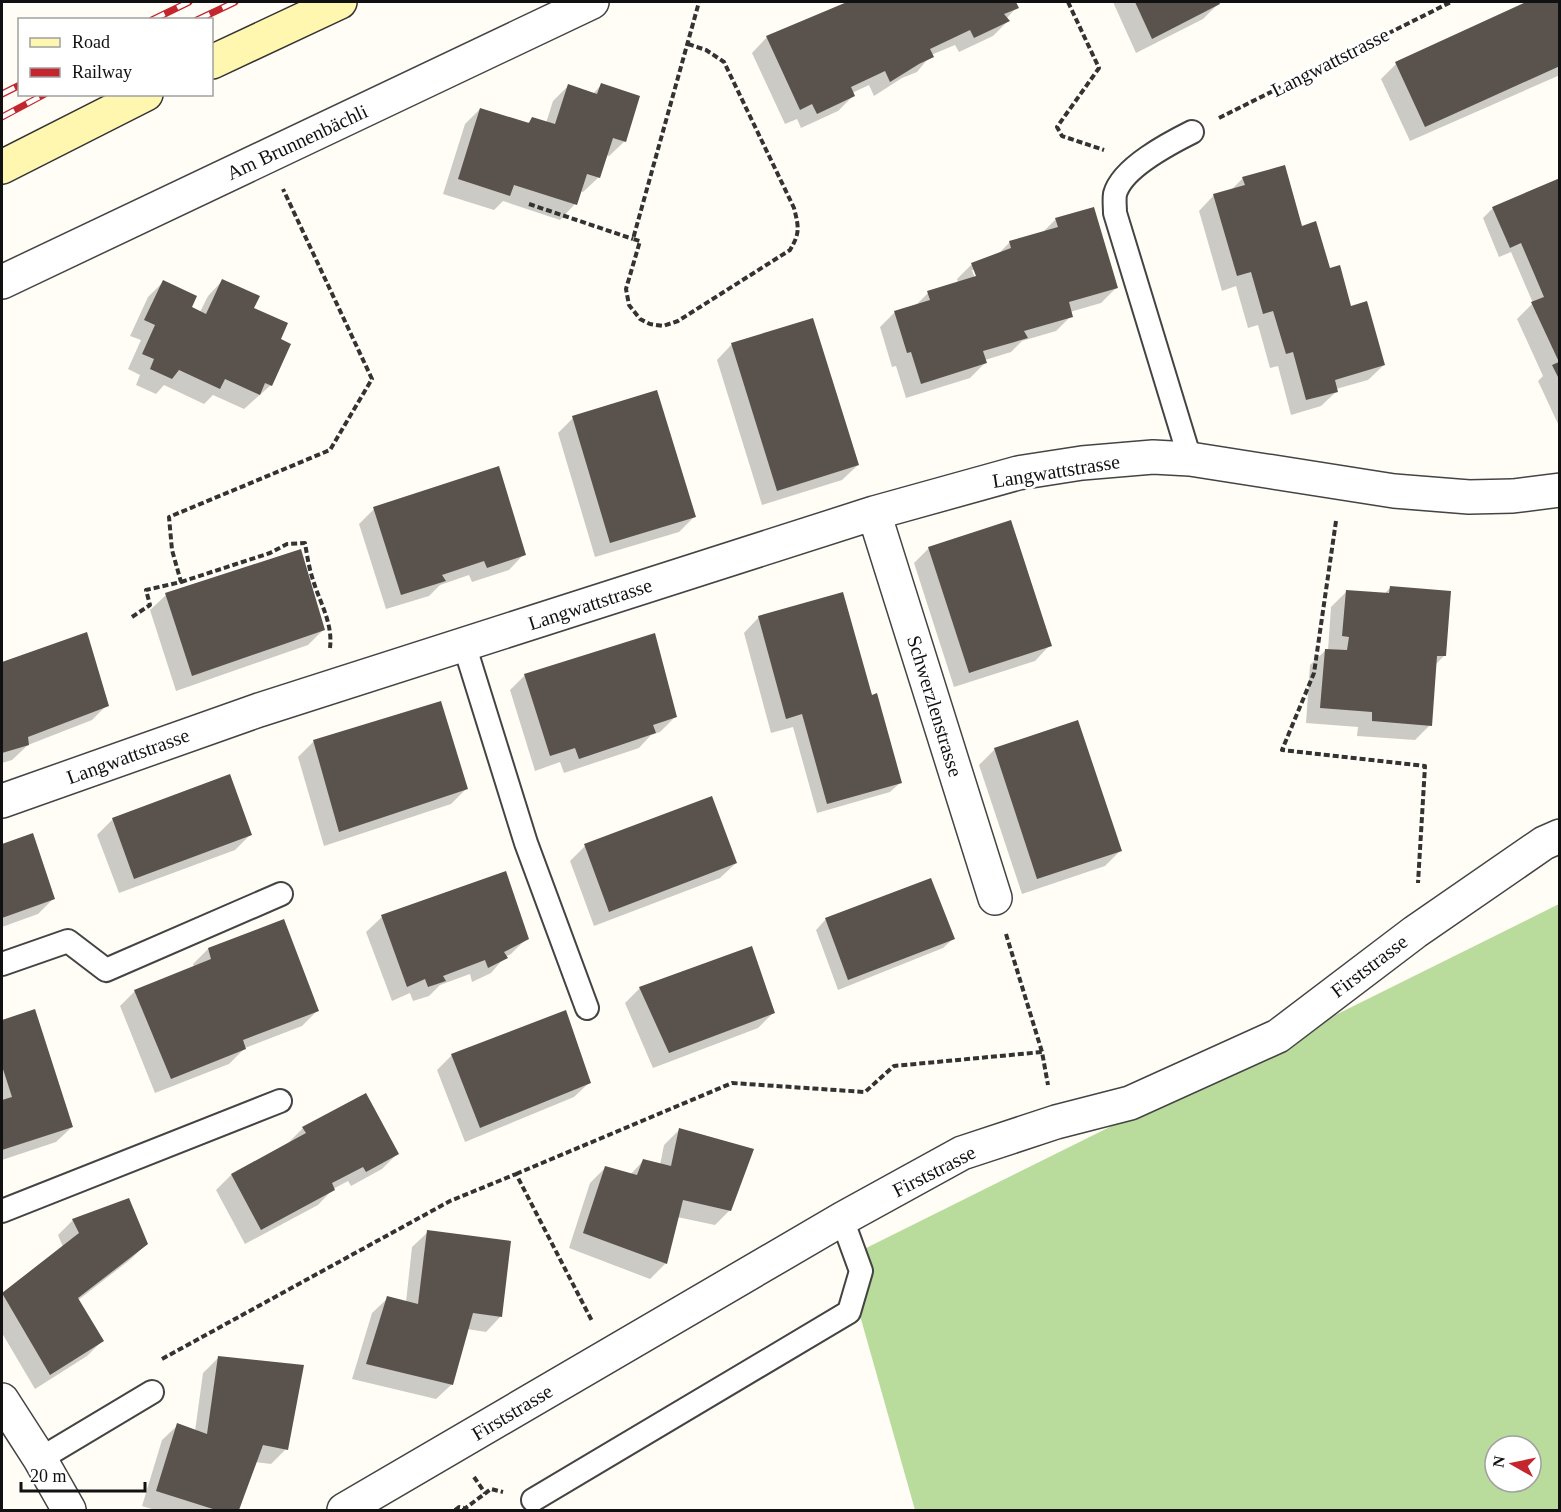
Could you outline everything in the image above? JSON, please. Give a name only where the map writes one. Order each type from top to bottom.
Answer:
[{"type":"main road","points":[[213,62],[340,2]]},
{"type":"main road","points":[[2,166],[142,96]]},
{"type":"street","name":"Am Brunnenbächli","points":[[2,282],[592,2]]},
{"type":"street","name":"Langwattstrasse","points":[[2,801],[340,684],[874,513],[1018,473],[1083,463],[1153,457],[1190,459],[1394,491],[1469,497],[1513,496],[1560,490]]},
{"type":"street","name":"Schwerzlenstrasse","points":[[874,513],[995,898]]},
{"type":"street","name":"Firststrasse","points":[[344,1510],[842,1219],[962,1153],[1056,1122],[1130,1103],[1278,1036],[1415,932],[1544,843],[1560,836]]},
{"type":"street","points":[[2,1400],[69,1510]]},
{"type":"lane","points":[[1190,459],[1115,213],[1115,193],[1127,175],[1142,161],[1164,146],[1192,132]]},
{"type":"lane","points":[[464,644],[526,843],[587,1008]]},
{"type":"lane","points":[[2,964],[68,941],[106,970],[281,894]]},
{"type":"lane","points":[[2,1211],[280,1101]]},
{"type":"lane","points":[[533,1500],[849,1312],[861,1271],[842,1219]]},
{"type":"lane","points":[[40,1459],[152,1392]]},
{"type":"path","points":[[633,239],[699,2]]},
{"type":"path","points":[[1068,2],[1100,68],[1057,127],[1062,136],[1142,161]]},
{"type":"path","name":"Langwattstrasse","points":[[1192,132],[1451,2]]},
{"type":"path","points":[[529,204],[640,242],[626,289],[629,305],[640,319],[663,326],[678,321],[790,250],[798,237],[799,225],[794,208],[724,62],[706,50],[688,44]]},
{"type":"path","points":[[181,582],[172,550],[169,517],[330,450],[372,379],[268,156]]},
{"type":"path","points":[[1342,483],[1314,673],[1282,750],[1425,766],[1415,932]]},
{"type":"path","points":[[132,617],[150,605],[146,590],[181,582],[270,553],[287,544],[304,543],[313,580],[329,620],[331,639],[329,657],[340,684]]},
{"type":"path","points":[[995,898],[1042,1052],[1056,1122]]},
{"type":"path","points":[[152,1392],[151,1365],[450,1201],[732,1083],[864,1092],[894,1066],[1042,1052]]},
{"type":"path","points":[[516,1174],[609,1354]]},
{"type":"path","points":[[455,1510],[464,1509],[491,1489],[533,1500]]},
{"type":"green space","points":[[1559,904],[1559,1510],[915,1510],[844,1259]]},
{"type":"building","points":[[847,2],[1016,2],[1019,8],[1004,14],[1010,21],[974,38],[970,30],[930,49],[934,57],[890,82],[885,71],[851,87],[855,96],[817,114],[812,104],[800,110],[766,36]]},
{"type":"building","points":[[1135,2],[1219,2],[1220,4],[1152,39]]},
{"type":"building","points":[[1526,2],[1560,2],[1560,66],[1425,127],[1395,62]]},
{"type":"building","points":[[601,83],[640,96],[626,142],[613,138],[600,178],[587,174],[577,205],[514,185],[510,196],[458,179],[480,108],[529,123],[532,117],[555,124],[568,84],[597,94]]},
{"type":"building","points":[[1285,165],[1302,226],[1316,221],[1330,268],[1340,265],[1351,306],[1367,301],[1385,365],[1335,380],[1338,392],[1306,400],[1293,352],[1286,354],[1273,311],[1263,314],[1251,272],[1237,276],[1213,194],[1245,185],[1242,177]]},
{"type":"building","points":[[1560,178],[1560,381],[1552,365],[1559,362],[1531,302],[1544,297],[1521,243],[1510,248],[1492,207]]},
{"type":"building","points":[[1094,207],[1118,288],[1069,302],[1073,317],[1024,331],[1028,338],[983,351],[987,363],[921,384],[911,352],[907,353],[894,311],[930,300],[927,291],[976,276],[971,263],[1011,248],[1009,241],[1058,227],[1055,218]]},
{"type":"building","points":[[222,279],[260,296],[254,308],[288,323],[281,339],[291,344],[272,386],[265,383],[260,395],[225,379],[220,389],[179,370],[172,379],[150,369],[154,359],[142,354],[155,325],[144,320],[163,280],[197,296],[192,307],[206,314]]},
{"type":"building","points":[[813,318],[859,465],[777,491],[731,343]]},
{"type":"building","points":[[657,390],[696,517],[610,543],[572,416]]},
{"type":"building","points":[[499,466],[526,555],[487,568],[484,561],[442,575],[446,581],[401,595],[373,507]]},
{"type":"building","points":[[1011,520],[1052,646],[969,673],[928,547]]},
{"type":"building","points":[[301,549],[325,630],[192,676],[165,593]]},
{"type":"building","points":[[1390,586],[1451,591],[1446,656],[1437,656],[1432,726],[1372,721],[1372,712],[1320,708],[1325,649],[1347,650],[1349,637],[1342,636],[1346,590],[1389,593]]},
{"type":"building","points":[[843,592],[872,695],[877,693],[902,783],[827,804],[802,714],[786,719],[758,616]]},
{"type":"building","points":[[87,632],[109,706],[28,737],[29,745],[2,753],[2,662]]},
{"type":"building","points":[[655,633],[677,717],[653,725],[656,733],[579,759],[575,748],[550,756],[524,674]]},
{"type":"building","points":[[441,701],[468,789],[339,832],[313,740]]},
{"type":"building","points":[[1078,720],[1122,851],[1037,879],[994,748]]},
{"type":"building","points":[[230,774],[252,835],[134,879],[112,818]]},
{"type":"building","points":[[712,796],[737,863],[609,912],[584,844]]},
{"type":"building","points":[[33,833],[55,899],[2,918],[2,844]]},
{"type":"building","points":[[506,871],[529,939],[504,952],[508,958],[488,968],[485,960],[443,976],[446,981],[428,987],[425,979],[407,987],[381,915]]},
{"type":"building","points":[[931,878],[955,939],[848,980],[825,918]]},
{"type":"building","points":[[284,919],[319,1011],[243,1040],[246,1049],[171,1079],[134,990],[211,959],[208,948]]},
{"type":"building","points":[[752,946],[775,1013],[669,1053],[639,987]]},
{"type":"building","points":[[35,1009],[73,1127],[2,1150],[2,1100],[12,1097],[2,1066],[2,1020]]},
{"type":"building","points":[[566,1010],[591,1083],[480,1128],[451,1054]]},
{"type":"building","points":[[366,1093],[399,1154],[366,1172],[363,1167],[332,1183],[335,1190],[261,1230],[231,1174],[306,1133],[302,1127]]},
{"type":"building","points":[[679,1128],[754,1149],[731,1211],[683,1200],[667,1264],[583,1233],[605,1166],[637,1175],[643,1159],[671,1166]]},
{"type":"building","points":[[129,1198],[148,1244],[78,1298],[104,1341],[50,1375],[2,1293],[79,1233],[72,1219]]},
{"type":"building","points":[[427,1230],[511,1241],[502,1317],[473,1313],[453,1385],[366,1364],[387,1296],[418,1304]]},
{"type":"building","points":[[218,1356],[304,1365],[288,1450],[263,1445],[239,1510],[216,1510],[156,1491],[177,1423],[207,1434]]},
{"type":"railway","points":[[156,18],[189,2]]},
{"type":"railway","points":[[201,18],[235,2]]},
{"type":"railway","points":[[2,94],[18,86]]},
{"type":"railway","points":[[2,117],[41,96]]}]
